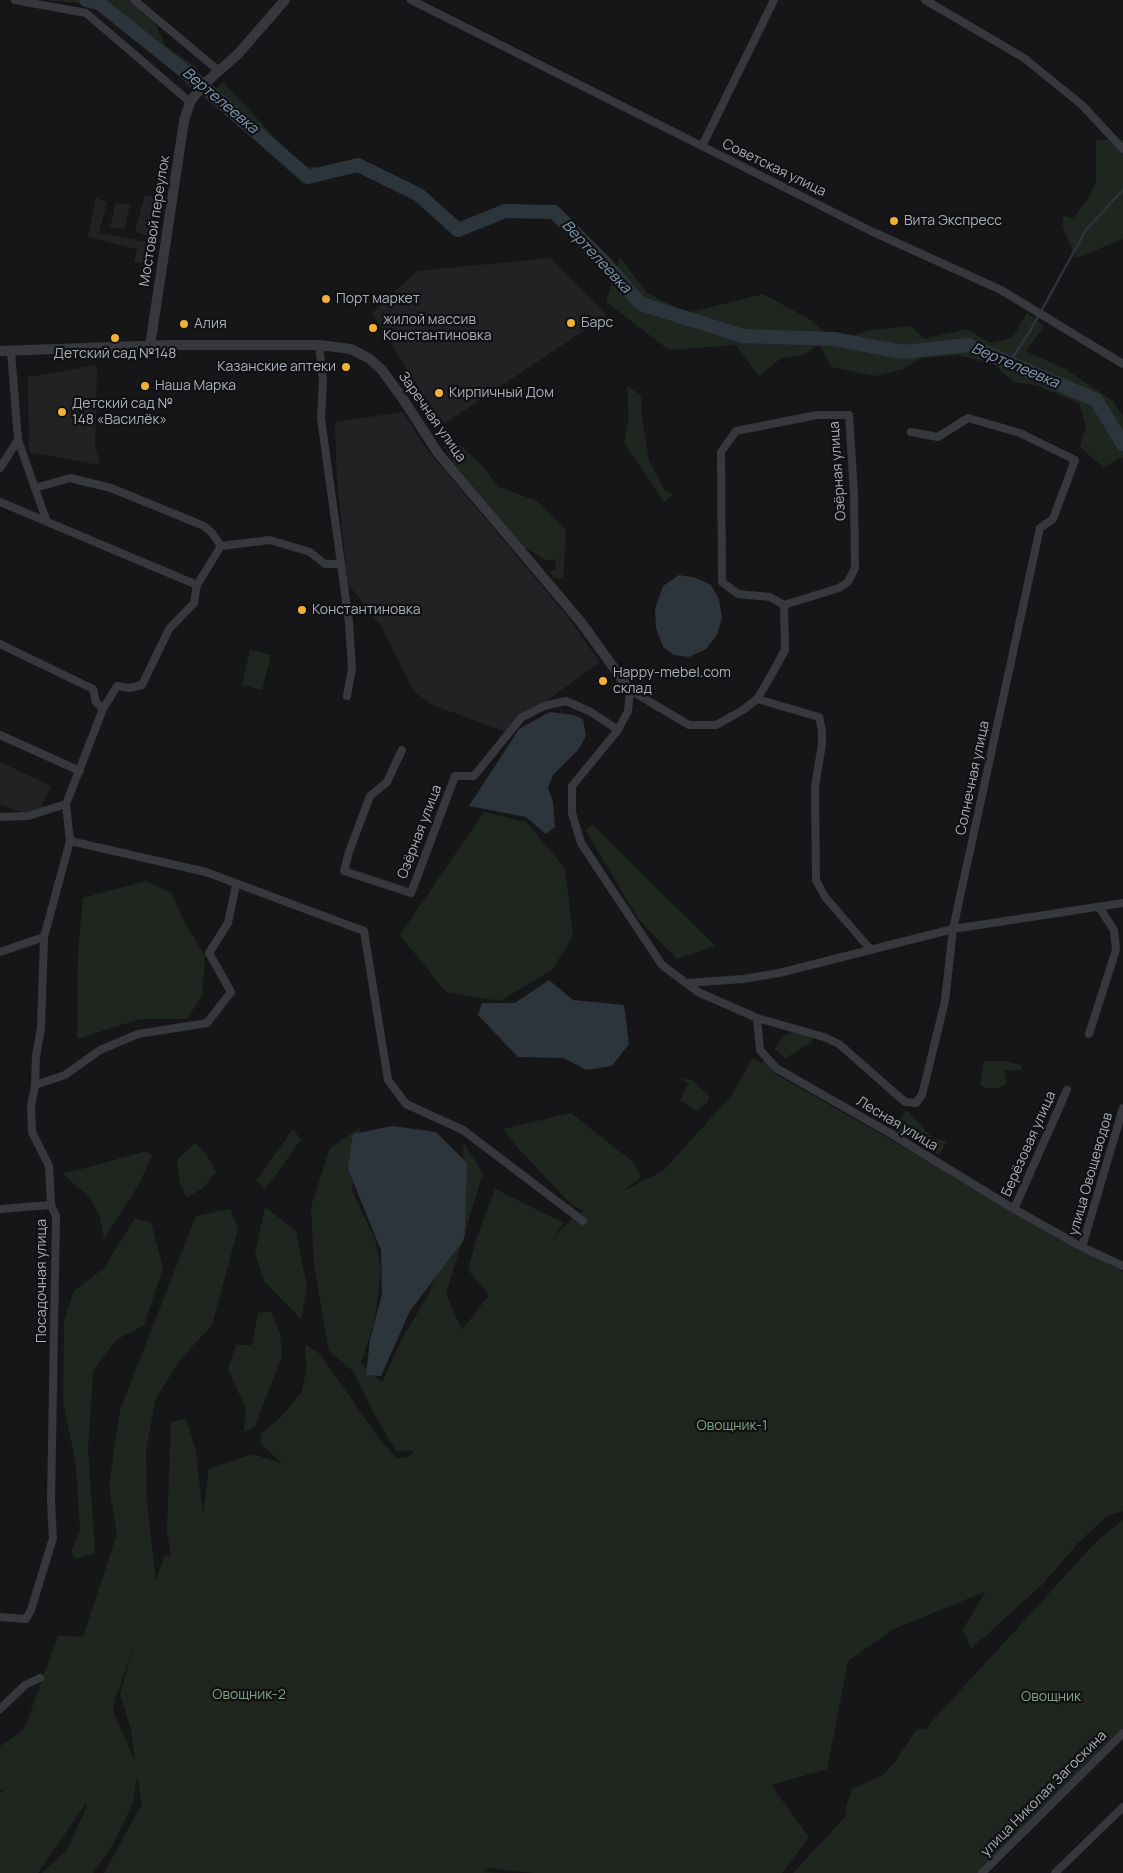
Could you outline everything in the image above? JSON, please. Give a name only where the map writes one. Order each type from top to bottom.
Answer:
[{"type":"street","points":[[15,0],[86,13],[190,102],[204,84],[238,54],[285,0]]},
{"type":"street","points":[[134,0],[218,72]]},
{"type":"street","name":"Советская улица","points":[[411,0],[873,232],[1001,290],[1123,364]]},
{"type":"street","points":[[702,146],[774,0]]},
{"type":"street","points":[[925,0],[1024,58],[1082,105],[1123,149]]},
{"type":"street","name":"Мостовой переулок","points":[[150,346],[184,121],[190,102]]},
{"type":"street","points":[[319,345],[323,381],[321,418],[349,622],[352,668],[347,696]]},
{"type":"street","name":"Заречная улица","points":[[5,351],[150,346],[319,345],[351,349],[370,360],[382,370],[404,399],[438,453],[580,621],[630,690]]},
{"type":"street","points":[[5,351],[18,440],[47,522]]},
{"type":"street","name":"Озёрная улица","points":[[817,415],[849,415],[854,493],[855,568],[848,582],[839,588],[784,605],[770,597],[738,594],[722,582],[721,452],[736,432],[817,415]]},
{"type":"street","name":"Солнечная улица","points":[[757,1018],[824,1037],[839,1044],[906,1102],[916,1103],[922,1095],[944,1009],[953,929],[1040,528],[1053,520],[1075,460],[1020,433],[968,418],[938,437],[911,432]]},
{"type":"street","points":[[0,468],[18,440]]},
{"type":"street","points":[[35,488],[70,478],[111,488],[204,526],[212,533],[221,546]]},
{"type":"street","points":[[0,502],[198,586],[205,577],[221,546]]},
{"type":"street","points":[[221,546],[270,540],[310,552],[325,564],[340,564]]},
{"type":"street","name":"Посадочная улица","points":[[0,1617],[26,1619],[31,1610],[53,1538],[51,1502],[56,1216],[51,1205],[49,1166],[32,1132],[31,1106],[41,1028],[44,937],[70,841],[66,804],[104,709],[117,686],[130,688],[142,685],[169,629],[194,603],[198,586]]},
{"type":"street","points":[[757,1018],[698,992],[662,965],[581,843],[572,813],[572,786],[618,730],[628,711],[630,690],[689,725],[716,725],[743,710],[757,698],[784,650],[784,605]]},
{"type":"street","points":[[0,644],[93,689],[96,702],[104,709]]},
{"type":"street","points":[[757,698],[819,717],[822,730],[822,744],[815,787],[816,880],[825,897],[871,950]]},
{"type":"street","name":"Озёрная улица","points":[[402,750],[387,782],[370,796],[348,852],[344,871],[411,893],[455,776],[474,776],[522,718],[544,706],[566,701],[591,712],[618,730]]},
{"type":"street","points":[[0,735],[80,771]]},
{"type":"street","points":[[0,817],[28,816],[66,804]]},
{"type":"street","points":[[70,841],[206,872],[236,885],[364,931],[388,1080],[406,1104],[463,1130],[583,1221]]},
{"type":"street","points":[[35,1085],[65,1075],[100,1050],[138,1034],[207,1023],[230,992],[209,953],[228,924],[236,885]]},
{"type":"street","points":[[688,983],[744,979],[779,973],[953,929],[1123,903]]},
{"type":"street","points":[[1089,1034],[1116,950],[1114,930],[1099,907]]},
{"type":"street","points":[[0,952],[44,937]]},
{"type":"street","name":"Лесная улица","points":[[757,1018],[760,1050],[776,1068],[888,1132],[1014,1209],[1082,1247],[1123,1266]]},
{"type":"street","name":"Берёзовая улица","points":[[1014,1209],[1068,1090]]},
{"type":"street","name":"улица Овощеводов","points":[[1082,1247],[1123,1108]]},
{"type":"street","points":[[0,1209],[51,1205]]},
{"type":"street","points":[[0,1710],[25,1685],[40,1678]]},
{"type":"street","name":"улица Николая Загоскина","points":[[982,1873],[1123,1733]]},
{"type":"street","points":[[1055,1873],[1123,1808]]},
{"type":"shaded area","points":[[145,195],[159,199],[149,236],[135,232]]},
{"type":"shaded area","points":[[96,198],[107,202],[99,233],[147,242],[143,263],[134,262],[137,249],[88,237]]},
{"type":"shaded area","points":[[116,203],[130,204],[125,229],[110,227]]},
{"type":"shaded area","points":[[550,258],[607,315],[444,424],[434,413],[372,313],[417,271]]},
{"type":"shaded area","name":"Детский сад № 148 «Василёк»","points":[[97,365],[95,447],[100,465],[29,452],[28,377]]},
{"type":"shaded area","points":[[403,412],[425,447],[567,616],[600,662],[504,731],[430,704],[414,691],[383,629],[348,584],[337,480],[335,422]]},
{"type":"shaded area","points":[[679,575],[696,578],[711,585],[719,599],[722,618],[717,635],[706,649],[689,657],[674,655],[663,647],[656,628],[655,609],[663,586]]},
{"type":"shaded area","points":[[550,712],[574,715],[583,719],[586,736],[579,749],[553,775],[548,788],[553,802],[555,827],[546,834],[526,817],[469,806],[519,729]]},
{"type":"shaded area","points":[[0,762],[51,786],[41,809],[28,814],[0,804]]},
{"type":"shaded area","points":[[549,980],[573,1000],[624,1005],[629,1044],[612,1066],[586,1070],[564,1058],[518,1057],[478,1015],[482,1003],[515,1003]]},
{"type":"shaded area","points":[[392,1126],[436,1132],[467,1163],[465,1234],[463,1241],[410,1311],[381,1376],[366,1375],[370,1340],[382,1294],[381,1250],[348,1169],[353,1134]]},
{"type":"green space","points":[[46,0],[128,0],[155,24],[166,46],[196,67],[201,77],[191,89],[172,67],[133,37],[103,9],[90,4]]},
{"type":"green space","points":[[223,82],[291,155],[305,167],[358,165],[304,185],[208,96]]},
{"type":"green space","points":[[1096,140],[1123,140],[1123,239],[1076,258],[1063,227],[1063,216],[1073,218],[1087,200],[1096,182]]},
{"type":"green space","points":[[620,257],[647,293],[687,313],[763,294],[811,320],[827,335],[849,337],[870,330],[910,326],[925,339],[966,329],[991,343],[1013,337],[1027,313],[1044,326],[1026,351],[1065,369],[1113,401],[1123,417],[1123,459],[1120,457],[1104,468],[1080,447],[1086,426],[1079,403],[1038,386],[1014,382],[993,364],[959,355],[921,358],[904,369],[875,376],[831,367],[819,344],[803,355],[780,359],[759,376],[736,345],[669,350],[606,302]]},
{"type":"green space","points":[[627,385],[641,396],[642,419],[649,461],[665,491],[674,494],[664,502],[624,443],[629,417]]},
{"type":"green space","points":[[451,438],[477,460],[499,487],[537,501],[566,530],[563,579],[553,577],[550,572],[556,569],[555,559],[547,561],[524,547],[453,462],[444,445]]},
{"type":"green space","points":[[250,650],[271,655],[262,690],[242,685]]},
{"type":"green space","points":[[484,812],[526,822],[565,868],[573,936],[552,970],[500,1001],[446,992],[400,935]]},
{"type":"green space","points":[[592,824],[715,946],[677,959],[639,920],[586,831]]},
{"type":"green space","points":[[146,881],[172,894],[182,918],[205,956],[202,996],[187,1019],[140,1019],[77,1039],[78,950],[83,898]]},
{"type":"green space","points":[[804,1029],[813,1041],[786,1058],[774,1049],[784,1035]]},
{"type":"green space","name":"Овощник-1","points":[[753,1058],[761,1063],[764,1061],[775,1069],[773,1072],[779,1076],[1123,1272],[1123,1511],[1107,1516],[1077,1544],[1045,1582],[971,1649],[963,1629],[986,1591],[894,1629],[848,1661],[827,1769],[771,1785],[809,1837],[782,1873],[534,1873],[490,1868],[485,1872],[500,1873],[104,1873],[142,1804],[137,1774],[133,1803],[113,1844],[93,1873],[42,1873],[67,1850],[87,1806],[86,1803],[38,1873],[0,1873],[0,1793],[7,1788],[0,1790],[0,1746],[24,1730],[58,1636],[83,1637],[117,1534],[109,1486],[120,1410],[196,1216],[230,1209],[238,1229],[212,1325],[180,1360],[155,1400],[146,1451],[147,1504],[156,1581],[164,1557],[171,1556],[167,1531],[171,1422],[186,1419],[196,1451],[203,1514],[209,1469],[253,1454],[283,1464],[261,1444],[261,1434],[281,1417],[301,1393],[307,1368],[305,1344],[320,1354],[380,1440],[397,1459],[411,1456],[414,1450],[396,1451],[373,1412],[353,1371],[329,1351],[314,1265],[311,1207],[330,1148],[361,1127],[356,1145],[352,1191],[375,1239],[381,1269],[375,1319],[361,1363],[382,1382],[403,1337],[428,1295],[456,1227],[464,1143],[483,1173],[446,1294],[462,1330],[489,1295],[468,1270],[476,1240],[495,1189],[564,1223],[550,1242],[574,1216],[584,1211],[573,1206],[517,1147],[503,1129],[571,1113],[634,1163],[641,1177],[621,1192],[663,1171],[731,1096]],"holes":[[[134,1647],[120,1694],[131,1729],[135,1761],[113,1711],[115,1699]]]},
{"type":"green space","points":[[984,1061],[1007,1061],[1022,1066],[1021,1070],[1004,1071],[1007,1083],[998,1088],[985,1088],[980,1084]]},
{"type":"green space","points":[[682,1078],[692,1080],[709,1096],[708,1102],[697,1111],[680,1100],[688,1084]]},
{"type":"green space","points":[[907,1110],[933,1139],[947,1141],[939,1155],[891,1129]]},
{"type":"green space","points":[[293,1129],[301,1140],[265,1189],[256,1181]]},
{"type":"green space","points":[[195,1143],[207,1155],[216,1172],[203,1188],[187,1197],[180,1184],[177,1160]]},
{"type":"green space","points":[[147,1151],[152,1156],[139,1184],[104,1239],[100,1217],[90,1198],[63,1174]]},
{"type":"green space","points":[[265,1207],[296,1231],[307,1287],[301,1319],[265,1282],[255,1254]]},
{"type":"green space","points":[[135,1218],[151,1223],[163,1268],[144,1325],[116,1340],[93,1371],[88,1450],[95,1553],[76,1559],[71,1552],[80,1530],[76,1465],[63,1401],[64,1321],[74,1291],[104,1268]]},
{"type":"green space","points":[[271,1311],[280,1334],[282,1356],[255,1426],[244,1432],[246,1409],[228,1369],[236,1345],[252,1345],[258,1313]]},
{"type":"green space","name":"Овощник","points":[[1123,1520],[1123,1727],[978,1873],[793,1873],[847,1815],[845,1810],[852,1789],[883,1775],[895,1762],[917,1729],[925,1729],[1097,1541]]},
{"type":"waterway","name":"Вертелеевка","points":[[86,0],[99,3],[198,82],[308,177],[358,165],[419,195],[458,230],[505,211],[554,212],[605,263],[641,304],[743,336],[834,339],[903,352],[968,345],[1096,400],[1123,444]]},
{"type":"waterway","points":[[1009,363],[1030,331],[1086,230],[1123,190]]},
{"type":"place","name":"Вита Экспресс","points":[[894,221]]},
{"type":"place","name":"Порт маркет","points":[[326,299]]},
{"type":"place","name":"Барс","points":[[571,323]]},
{"type":"place","name":"Алия","points":[[184,324]]},
{"type":"place","name":"жилой массив Константиновка","points":[[373,328]]},
{"type":"place","name":"Детский сад №148","points":[[115,338]]},
{"type":"place","name":"Казанские аптеки","points":[[346,367]]},
{"type":"place","name":"Наша Марка","points":[[145,386]]},
{"type":"place","name":"Кирпичный Дом","points":[[439,393]]},
{"type":"place","name":"Детский сад № 148 «Василёк»","points":[[62,412]]},
{"type":"place","name":"Константиновка","points":[[302,610]]},
{"type":"place","name":"Happy-mebel.com склад","points":[[603,681]]},
{"type":"park label","name":"Овощник-2","points":[[249,1695]]}]
